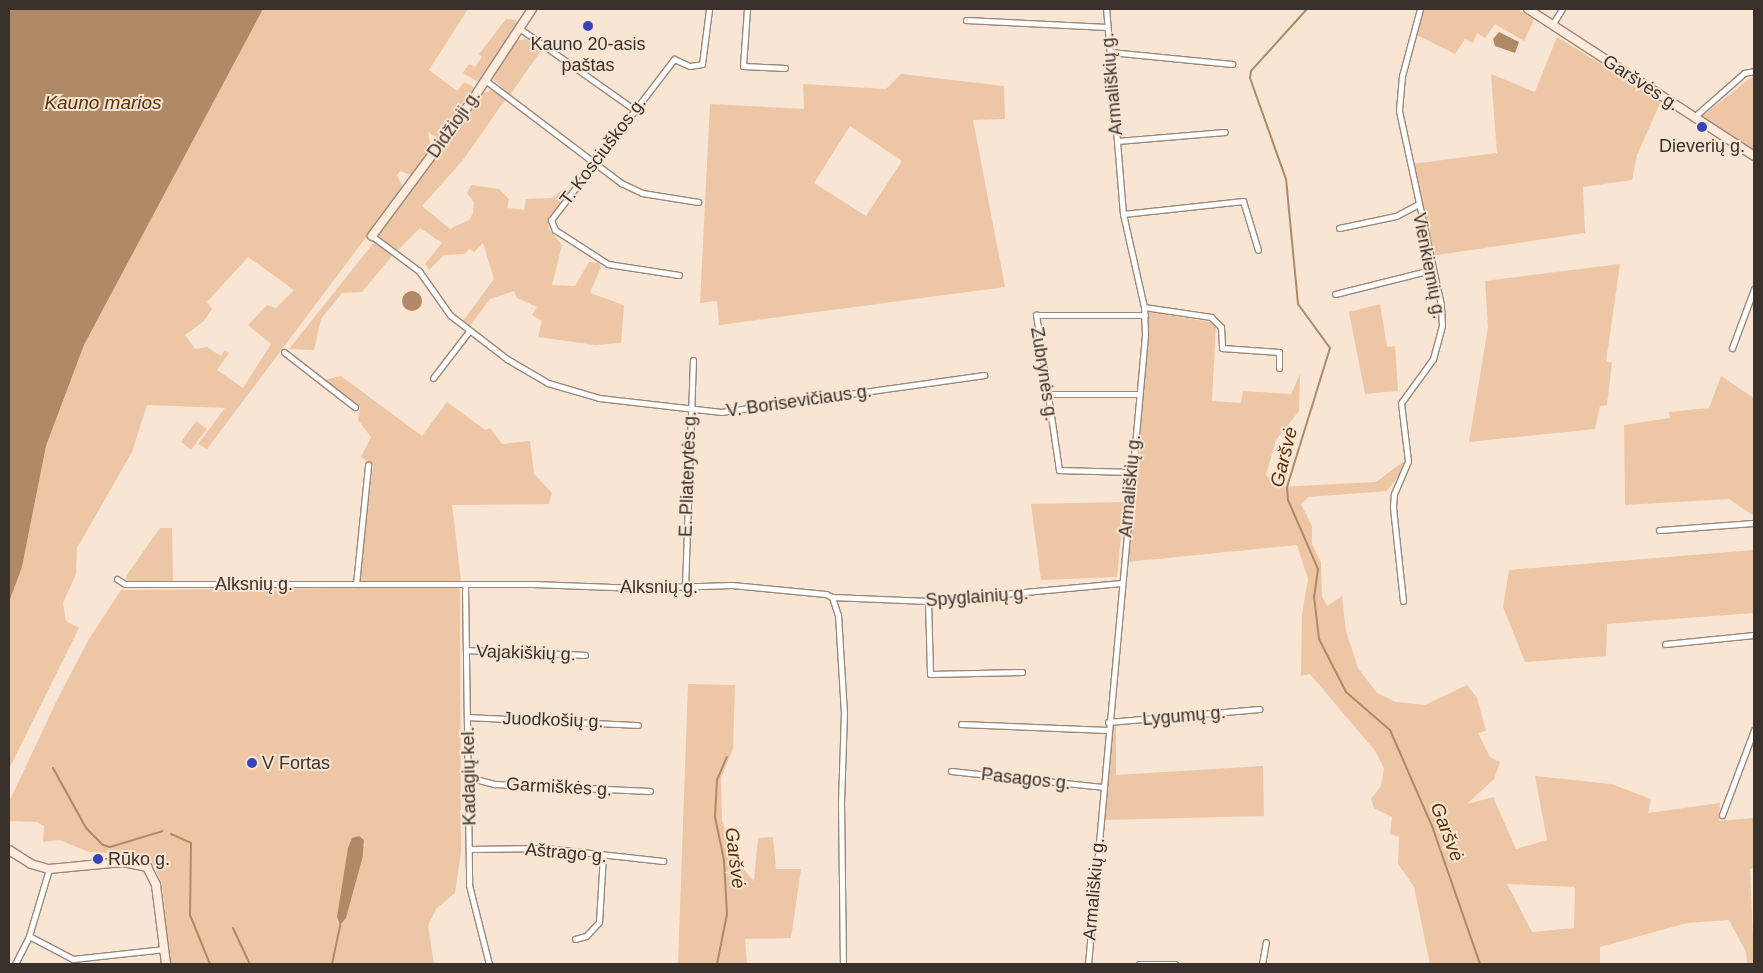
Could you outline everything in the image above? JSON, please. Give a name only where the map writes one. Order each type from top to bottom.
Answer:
[{"type":"main road","name":"Didžioji g.","points":[[372,236],[485,80],[532,9]]},
{"type":"main road","name":"Garšvės g.","points":[[1528,9],[1754,156]]},
{"type":"main road","points":[[9,850],[31,864],[49,869],[123,862],[147,867],[156,885],[166,964]]},
{"type":"street","name":"T. Kosciuškos g.","points":[[678,275],[608,264],[555,230],[551,220],[674,59],[690,66],[702,64],[709,9]]},
{"type":"street","points":[[747,9],[743,66],[785,68]]},
{"type":"street","name":"Armališkių g.","points":[[1088,964],[1107,730],[1145,315],[1123,214],[1106,9]]},
{"type":"street","name":"Vienkiemių g.","points":[[1403,601],[1393,507],[1394,494],[1408,461],[1401,402],[1440,344],[1441,305],[1431,270],[1417,205],[1399,92],[1420,9]]},
{"type":"street","points":[[1552,25],[1562,9]]},
{"type":"street","points":[[966,20],[1107,27]]},
{"type":"street","points":[[519,28],[635,110]]},
{"type":"street","points":[[1110,52],[1232,64]]},
{"type":"street","points":[[1694,117],[1744,73],[1754,71]]},
{"type":"street","points":[[485,80],[594,164],[642,194],[698,202]]},
{"type":"street","points":[[1117,141],[1225,132]]},
{"type":"street","points":[[1123,214],[1243,201],[1258,250]]},
{"type":"street","points":[[1339,228],[1396,216],[1417,205]]},
{"type":"street","name":"V. Borisevičiaus g.","points":[[372,236],[419,272],[450,315],[511,362],[558,386],[628,404],[720,412],[984,375]]},
{"type":"street","points":[[1335,294],[1431,270]]},
{"type":"street","points":[[1732,348],[1754,289]]},
{"type":"street","points":[[1144,307],[1212,317],[1221,327],[1222,348],[1279,352],[1279,368]]},
{"type":"street","name":"Zubrynės g.","points":[[1131,472],[1059,470],[1036,315],[1145,315]]},
{"type":"street","points":[[433,378],[469,331]]},
{"type":"street","points":[[284,352],[354,407]]},
{"type":"street","name":"E. Pliaterytės g.","points":[[685,588],[693,360]]},
{"type":"street","points":[[1047,394],[1139,394]]},
{"type":"street","points":[[356,584],[368,465]]},
{"type":"street","points":[[1659,530],[1754,523]]},
{"type":"street","name":"Alksnių g.","points":[[117,579],[125,584],[776,588],[821,592],[832,597]]},
{"type":"street","name":"Spyglainių g.","points":[[832,597],[928,602],[1121,583]]},
{"type":"street","name":"Kadagių kel.","points":[[466,585],[470,890],[489,964]]},
{"type":"street","points":[[832,597],[838,615],[844,712],[841,802],[843,964]]},
{"type":"street","points":[[928,602],[930,674],[1022,672]]},
{"type":"street","points":[[1666,644],[1754,635]]},
{"type":"street","name":"Vajakiškių g.","points":[[467,650],[585,655]]},
{"type":"street","name":"Lygumų g.","points":[[1108,722],[1259,710]]},
{"type":"street","name":"Juodkošių g.","points":[[468,717],[638,724]]},
{"type":"street","points":[[961,724],[1107,730]]},
{"type":"street","points":[[1722,815],[1754,730]]},
{"type":"street","name":"Pasagos g.","points":[[951,771],[1102,787]]},
{"type":"street","name":"Garmiškės g.","points":[[468,777],[495,784],[650,791]]},
{"type":"street","name":"Aštrago g.","points":[[470,849],[545,848],[603,856],[663,861]]},
{"type":"street","points":[[575,939],[586,936],[599,922],[603,856]]},
{"type":"street","points":[[15,964],[29,936],[49,869]]},
{"type":"street","points":[[29,936],[72,961],[164,949]]},
{"type":"street","points":[[1262,964],[1266,942]]},
{"type":"street","points":[[1140,964],[1175,964]]},
{"type":"shaded area","points":[[263,9],[468,9],[429,70],[457,91],[464,82],[474,87],[438,139],[428,132],[431,148],[411,175],[400,171],[397,175],[403,188],[207,449],[198,444],[225,408],[147,405],[132,452],[77,548],[76,574],[63,603],[66,621],[79,628],[9,769],[9,602],[22,567],[46,446],[84,345]],"holes":[[[248,257],[294,290],[276,308],[267,305],[248,325],[271,344],[243,388],[217,370],[229,353],[225,350],[221,356],[207,347],[195,349],[185,335],[204,321],[212,309],[207,302]]]},
{"type":"shaded area","points":[[1424,9],[1518,9],[1534,20],[1524,41],[1495,24],[1485,38],[1477,33],[1473,43],[1465,39],[1455,54],[1417,35]]},
{"type":"shaded area","points":[[506,19],[516,20],[517,24],[478,82],[463,73],[469,64],[475,67],[482,57],[479,54]]},
{"type":"shaded area","points":[[1557,37],[1661,101],[1637,155],[1632,180],[1583,187],[1585,233],[1431,256],[1412,164],[1497,153],[1491,74],[1535,92]]},
{"type":"shaded area","points":[[526,39],[542,49],[510,95],[493,79],[516,41]]},
{"type":"shaded area","points":[[901,74],[1004,86],[1005,119],[973,120],[1005,287],[719,325],[717,301],[700,303],[710,104],[804,109],[803,84],[886,89]],"holes":[[[850,126],[902,161],[866,216],[814,183]]]},
{"type":"shaded area","points":[[1754,75],[1754,154],[1700,118]]},
{"type":"shaded area","points":[[492,90],[505,100],[463,160],[422,206],[450,229],[469,220],[473,213],[474,202],[467,193],[471,185],[499,189],[509,199],[507,208],[524,210],[526,199],[552,198],[565,188],[570,191],[548,221],[549,229],[562,245],[552,285],[575,286],[589,262],[599,263],[601,267],[590,293],[624,305],[621,343],[595,345],[538,337],[542,321],[532,315],[537,307],[517,298],[514,291],[490,299],[469,327],[462,322],[494,279],[483,243],[474,252],[469,249],[465,254],[444,255],[429,270],[425,264],[442,243],[420,228],[397,251],[378,236],[483,93]]},
{"type":"shaded area","points":[[375,241],[392,256],[362,292],[342,293],[321,319],[314,350],[289,349]]},
{"type":"shaded area","points":[[1620,264],[1606,362],[1612,362],[1607,405],[1600,406],[1595,429],[1469,442],[1488,327],[1485,281]]},
{"type":"shaded area","points":[[1380,304],[1387,347],[1395,346],[1398,391],[1365,394],[1349,312]]},
{"type":"shaded area","points":[[1149,312],[1216,323],[1212,401],[1241,403],[1243,391],[1291,394],[1300,374],[1299,411],[1276,440],[1266,475],[1278,487],[1376,482],[1403,462],[1406,466],[1387,491],[1309,497],[1301,504],[1312,526],[1312,544],[1321,562],[1322,596],[1327,606],[1342,596],[1346,631],[1358,668],[1377,693],[1396,702],[1425,705],[1467,685],[1477,698],[1486,731],[1478,733],[1490,757],[1500,762],[1494,779],[1467,804],[1493,797],[1516,849],[1547,840],[1535,776],[1611,784],[1651,799],[1648,813],[1720,803],[1719,821],[1754,818],[1754,868],[1750,869],[1754,964],[1747,964],[1746,952],[1729,920],[1687,923],[1600,947],[1600,964],[1430,964],[1414,887],[1398,864],[1399,837],[1390,834],[1392,817],[1374,808],[1371,799],[1381,786],[1384,769],[1376,752],[1310,674],[1301,676],[1302,614],[1308,579],[1297,545],[1127,562]],"holes":[[[1507,884],[1575,887],[1574,928],[1532,932]]]},
{"type":"shaded area","points":[[341,376],[422,436],[447,402],[485,430],[490,428],[502,444],[530,441],[534,474],[552,493],[549,504],[452,505],[461,581],[359,581],[373,465],[361,457],[371,437],[358,420],[360,407],[324,380]]},
{"type":"shaded area","points":[[1721,376],[1754,398],[1754,516],[1729,499],[1625,505],[1624,425],[1670,418],[1669,412],[1709,408]]},
{"type":"shaded area","points":[[196,421],[207,429],[191,450],[181,442]]},
{"type":"shaded area","points":[[1124,502],[1117,577],[1041,580],[1031,504]]},
{"type":"shaded area","points":[[160,528],[172,528],[173,581],[127,581],[126,576]]},
{"type":"shaded area","points":[[1754,550],[1754,613],[1607,624],[1606,656],[1525,662],[1503,607],[1509,570]]},
{"type":"shaded area","name":"V Fortas","points":[[460,587],[461,852],[455,893],[436,909],[428,926],[434,964],[170,964],[162,883],[151,860],[141,855],[89,852],[59,840],[43,842],[44,826],[37,822],[9,821],[9,802],[58,698],[89,639],[121,590]],"holes":[[[352,838],[365,844],[346,918],[337,923]]]},
{"type":"shaded area","points":[[688,684],[735,685],[733,749],[721,778],[722,821],[738,864],[754,881],[758,838],[773,837],[776,869],[801,869],[791,938],[745,939],[747,964],[678,964]]},
{"type":"shaded area","points":[[1110,723],[1116,723],[1116,775],[1263,766],[1264,816],[1103,820]]},
{"type":"water","name":"Kauno marios","points":[[9,9],[263,9],[84,345],[46,446],[22,567],[9,602]]},
{"type":"water","points":[[1499,32],[1519,42],[1515,53],[1495,46],[1493,39]]},
{"type":"water","points":[[408,291],[416,291],[422,297],[422,305],[416,311],[408,311],[402,305],[402,297]]},
{"type":"water","points":[[359,836],[364,840],[363,856],[346,918],[340,925],[337,917],[348,848],[352,838]]},
{"type":"waterway","name":"Garšvė","points":[[1307,9],[1251,71],[1250,78],[1286,179],[1298,304],[1330,348],[1287,487],[1288,500],[1318,569],[1314,596],[1319,639],[1346,692],[1390,730],[1432,826],[1480,964]]},
{"type":"waterway","name":"Garšvė","points":[[717,964],[727,914],[724,860],[715,817],[717,780],[727,757]]},
{"type":"waterway","points":[[53,768],[86,828],[103,845],[110,847],[163,831]]},
{"type":"waterway","points":[[171,834],[191,843],[190,915],[210,964]]},
{"type":"waterway","points":[[332,964],[340,925]]},
{"type":"waterway","points":[[233,928],[250,964]]},
{"type":"place","name":"Kauno 20-asis paštas","points":[[588,26]]},
{"type":"place","name":"Dieverių g.","points":[[1702,127]]},
{"type":"place","name":"V Fortas","points":[[252,763]]},
{"type":"place","name":"Rūko g.","points":[[98,859]]}]
